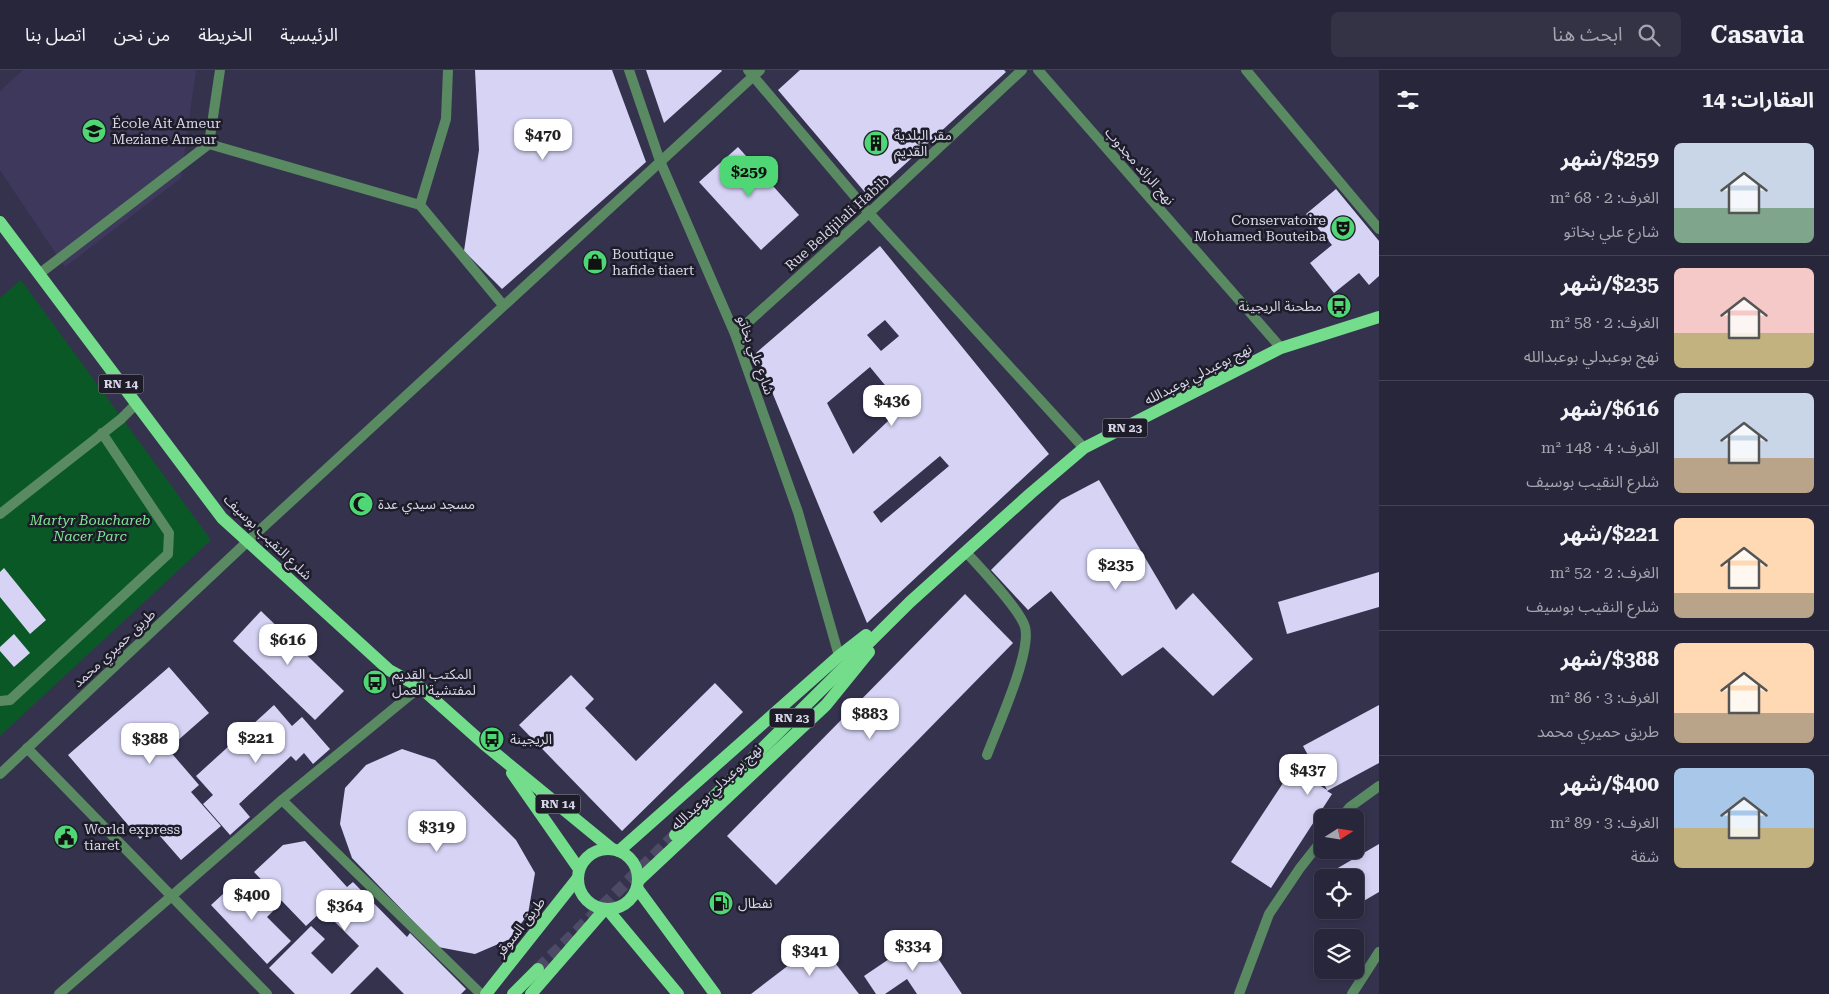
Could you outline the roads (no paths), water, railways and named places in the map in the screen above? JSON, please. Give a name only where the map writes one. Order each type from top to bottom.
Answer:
[{"type":"main road","name":"شلرع النقيب بوسيف","points":[[0,222],[222,518],[389,670],[420,686],[504,760],[615,850]]},
{"type":"main road","name":"نهج بوعبدلي بوعبدالله","points":[[675,835],[910,602],[1084,448],[1281,348],[1379,317]]},
{"type":"main road","name":"نهج بوعبدلي بوعبدالله","points":[[615,850],[839,656],[910,602]]},
{"type":"main road","name":"نهج بوعبدلي بوعبدالله","points":[[638,884],[826,705],[910,602]]},
{"type":"main road","name":"شلرع النقيب بوسيف","points":[[504,760],[578,874]]},
{"type":"main road","points":[[678,994],[606,910],[588,902],[578,888],[578,874],[592,853],[601,849],[615,850],[634,862],[638,884],[715,994]]},
{"type":"main road","name":"طريق السوقر","points":[[486,994],[578,874]]},
{"type":"main road","points":[[531,994],[606,910],[626,904],[638,884]]},
{"type":"main road","points":[[513,994],[538,969]]},
{"type":"street","points":[[39,274],[209,144],[220,70]]},
{"type":"street","points":[[420,204],[446,118],[448,70]]},
{"type":"street","name":"شارع علي بخاتو","points":[[629,70],[660,161],[735,334],[798,512],[839,656]]},
{"type":"street","name":"Rue Beldjilali Habib","points":[[735,334],[869,213],[1022,70]]},
{"type":"street","name":"نهج الرائد مجدوب","points":[[1038,70],[1281,348]]},
{"type":"street","points":[[1246,70],[1379,229]]},
{"type":"street","points":[[753,72],[869,213],[1084,448]]},
{"type":"street","name":"طريق حميري محمد","points":[[0,774],[247,542],[660,161],[753,72]]},
{"type":"street","points":[[209,144],[420,204],[503,305]]},
{"type":"street","points":[[0,514],[102,434],[136,404]]},
{"type":"street","points":[[0,701],[10,700],[168,554],[168,533],[102,434]]},
{"type":"street","points":[[966,552],[1018,612],[1025,628],[1026,650],[987,755]]},
{"type":"street","points":[[59,994],[282,800],[420,686]]},
{"type":"street","points":[[28,748],[267,994]]},
{"type":"street","points":[[1348,809],[1379,786]]},
{"type":"street","points":[[282,800],[480,994]]},
{"type":"street","points":[[1239,994],[1269,914],[1314,850]]},
{"type":"street","points":[[1352,994],[1379,952]]},
{"type":"tunnel","points":[[538,969],[675,835]]},
{"type":"place","name":"École Ait Ameur Meziane Ameur","points":[[94,131]]},
{"type":"place","name":"مقر البلدية القديم","points":[[876,143]]},
{"type":"place","name":"Conservatoire Mohamed Bouteiba","points":[[1343,228]]},
{"type":"place","name":"Boutique hafide tiaert","points":[[595,262]]},
{"type":"place","name":"مطحنة الريجينة","points":[[1339,306]]},
{"type":"place","name":"مسجد سيدي عدة","points":[[361,504]]},
{"type":"place","name":"المكتب القديم لمفتشية العمل","points":[[375,682]]},
{"type":"place","name":"الريجينة","points":[[492,739]]},
{"type":"place","name":"World express tiaret","points":[[66,837]]},
{"type":"place","name":"نفطال","points":[[721,903]]},
{"type":"park label","name":"Martyr Bouchareb Nacer Parc","points":[[90,528]]}]
